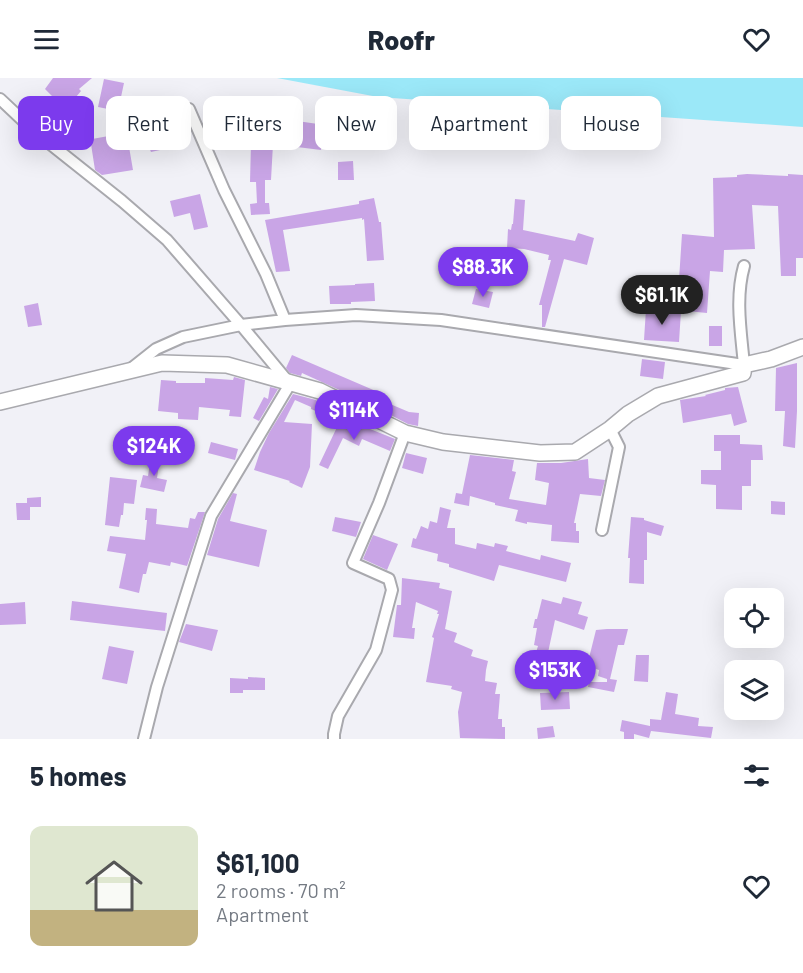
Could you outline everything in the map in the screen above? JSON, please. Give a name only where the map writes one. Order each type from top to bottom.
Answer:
[{"type":"street","points":[[0,99],[34,131],[167,240],[242,325],[290,384]]},
{"type":"street","points":[[191,114],[285,320]]},
{"type":"street","points":[[0,402],[162,363],[227,365],[320,391],[405,433],[443,442],[476,446],[540,453],[575,452],[628,414],[658,396],[743,373],[739,312],[744,266]]},
{"type":"street","points":[[129,370],[156,349],[183,337],[242,325],[356,315],[441,320],[744,365],[771,359],[803,347]]},
{"type":"street","points":[[144,739],[157,687],[211,516],[290,384]]},
{"type":"street","points":[[602,530],[619,447],[610,429]]},
{"type":"street","points":[[334,739],[338,716],[376,650],[392,590],[389,579],[353,563],[379,503],[405,433]]},
{"type":"water","points":[[277,78],[803,78],[803,127],[661,117],[661,96],[561,96],[561,110],[549,109],[549,96],[409,96],[409,99],[397,98],[397,96],[373,96]]},
{"type":"building","points":[[53,78],[92,78],[79,89],[81,91],[77,96],[52,96],[45,89]]},
{"type":"building","points":[[104,79],[124,83],[121,96],[106,96],[106,109],[98,107]]},
{"type":"building","points":[[303,122],[315,124],[315,149],[303,148]]},
{"type":"building","points":[[106,136],[106,150],[130,150],[133,170],[102,175],[95,170],[92,150],[94,150],[94,139]]},
{"type":"building","points":[[251,150],[273,150],[271,180],[265,180],[265,203],[269,203],[270,214],[251,215],[250,204],[257,203],[256,182],[250,182]]},
{"type":"building","points":[[353,161],[354,180],[338,180],[338,162]]},
{"type":"building","points":[[737,175],[803,175],[803,258],[796,258],[796,276],[781,276],[778,206],[752,205],[755,249],[724,250],[723,272],[710,271],[707,313],[677,310],[682,234],[714,237],[713,178],[737,177]]},
{"type":"building","points":[[200,194],[208,227],[194,230],[190,213],[174,217],[170,201]]},
{"type":"building","points":[[374,198],[379,222],[381,222],[384,260],[367,261],[364,219],[362,218],[283,230],[290,271],[276,272],[265,220],[359,204],[359,201]]},
{"type":"building","points":[[515,199],[525,200],[523,230],[575,241],[578,233],[594,238],[587,265],[564,259],[545,327],[542,327],[542,305],[539,305],[551,260],[548,260],[549,255],[524,249],[507,248],[508,229],[511,230],[513,224]]},
{"type":"building","points":[[374,283],[375,301],[330,304],[329,286]]},
{"type":"building","points":[[476,289],[493,292],[489,308],[472,304]]},
{"type":"building","points":[[38,303],[42,325],[28,327],[24,306]]},
{"type":"building","points":[[646,309],[681,311],[679,342],[644,340]]},
{"type":"building","points":[[709,326],[722,326],[722,346],[709,346]]},
{"type":"building","points":[[292,355],[385,395],[379,408],[302,373],[301,376],[290,373],[286,368]]},
{"type":"building","points":[[642,359],[665,362],[663,379],[640,376]]},
{"type":"building","points":[[797,363],[795,448],[783,446],[785,411],[775,411],[776,368]]},
{"type":"building","points":[[234,377],[245,380],[241,417],[229,416],[230,410],[199,407],[198,420],[178,419],[178,413],[158,411],[161,380],[176,381],[176,383],[205,383],[205,378],[233,380]]},
{"type":"building","points":[[270,387],[278,389],[259,421],[253,418],[264,397],[268,399]]},
{"type":"building","points":[[738,387],[747,422],[734,426],[731,414],[683,423],[680,400],[706,396],[725,390],[725,388]]},
{"type":"building","points":[[293,394],[316,400],[364,424],[347,424],[295,400],[284,422],[312,424],[310,467],[302,488],[290,481],[254,470],[269,433]]},
{"type":"building","points":[[383,401],[409,412],[419,413],[418,426],[408,424],[379,409]]},
{"type":"building","points":[[338,425],[365,427],[395,439],[390,451],[362,439],[359,446],[343,438],[328,469],[319,465]]},
{"type":"building","points":[[714,435],[740,435],[740,444],[762,445],[763,460],[751,460],[751,486],[742,486],[742,510],[716,509],[716,485],[701,484],[701,470],[721,470],[721,451],[714,451]]},
{"type":"building","points":[[211,442],[238,449],[235,460],[208,453]]},
{"type":"building","points":[[406,453],[427,458],[423,474],[402,468]]},
{"type":"building","points":[[470,455],[514,460],[512,471],[516,472],[509,499],[546,505],[549,483],[535,480],[537,463],[561,463],[588,459],[589,478],[605,480],[601,496],[580,494],[574,523],[576,523],[576,531],[579,531],[579,543],[551,541],[552,525],[515,521],[518,510],[470,496],[469,506],[454,503],[456,493],[462,494]]},
{"type":"building","points":[[151,456],[160,458],[157,478],[167,480],[164,492],[140,487],[143,475],[148,476]]},
{"type":"building","points":[[110,477],[137,480],[134,504],[124,503],[119,527],[105,525]]},
{"type":"building","points":[[233,493],[237,494],[230,521],[267,530],[259,567],[207,555],[218,519]]},
{"type":"building","points":[[41,497],[41,507],[30,507],[30,520],[17,520],[16,503],[27,503],[27,498]]},
{"type":"building","points":[[771,501],[785,502],[785,515],[771,514]]},
{"type":"building","points":[[440,507],[451,510],[447,528],[455,528],[455,544],[476,549],[477,543],[494,547],[495,543],[508,546],[506,551],[540,560],[541,555],[571,563],[566,582],[499,565],[494,581],[449,567],[449,564],[437,561],[438,554],[411,547],[413,538],[416,539],[421,526],[428,529],[430,521],[437,523]]},
{"type":"building","points":[[146,508],[157,509],[156,524],[188,528],[190,518],[195,519],[198,512],[205,512],[187,566],[171,562],[170,566],[149,562],[146,574],[143,574],[139,593],[119,588],[126,554],[107,551],[110,536],[145,540]]},
{"type":"building","points":[[335,517],[361,522],[356,537],[332,531]]},
{"type":"building","points":[[631,517],[644,518],[644,520],[664,526],[661,536],[647,532],[644,584],[629,583]]},
{"type":"building","points":[[373,535],[398,544],[387,570],[363,559]]},
{"type":"building","points":[[402,578],[440,583],[439,588],[452,591],[445,629],[457,633],[454,642],[473,650],[471,656],[488,661],[485,681],[497,683],[495,694],[500,694],[498,719],[502,719],[502,727],[505,727],[505,739],[460,738],[458,712],[462,692],[451,689],[452,686],[426,682],[438,611],[416,602],[412,628],[415,628],[414,639],[393,637],[397,605],[401,605]]},
{"type":"building","points":[[563,597],[582,602],[578,614],[588,617],[584,630],[555,620],[546,662],[534,659],[538,646],[534,645],[537,628],[533,628],[542,599],[561,604]]},
{"type":"building","points":[[72,601],[167,613],[165,631],[70,620]]},
{"type":"building","points":[[25,602],[26,624],[0,625],[0,604]]},
{"type":"building","points":[[186,624],[218,630],[212,651],[179,642]]},
{"type":"building","points":[[628,629],[624,645],[618,645],[610,679],[617,680],[614,692],[588,687],[589,682],[607,682],[607,679],[598,676],[599,670],[587,666],[596,630]]},
{"type":"building","points":[[109,646],[134,651],[127,684],[102,679]]},
{"type":"building","points":[[636,655],[649,655],[648,682],[634,681]]},
{"type":"building","points":[[248,677],[265,678],[265,690],[243,690],[243,693],[230,693],[230,678],[248,679]]},
{"type":"building","points":[[569,692],[570,709],[541,710],[540,693]]},
{"type":"building","points":[[666,692],[678,694],[675,714],[699,718],[698,726],[713,727],[711,738],[651,731],[649,738],[634,734],[634,739],[624,739],[624,732],[620,731],[622,720],[650,726],[650,719],[661,720]]},
{"type":"building","points":[[553,726],[555,737],[538,739],[537,728]]}]
